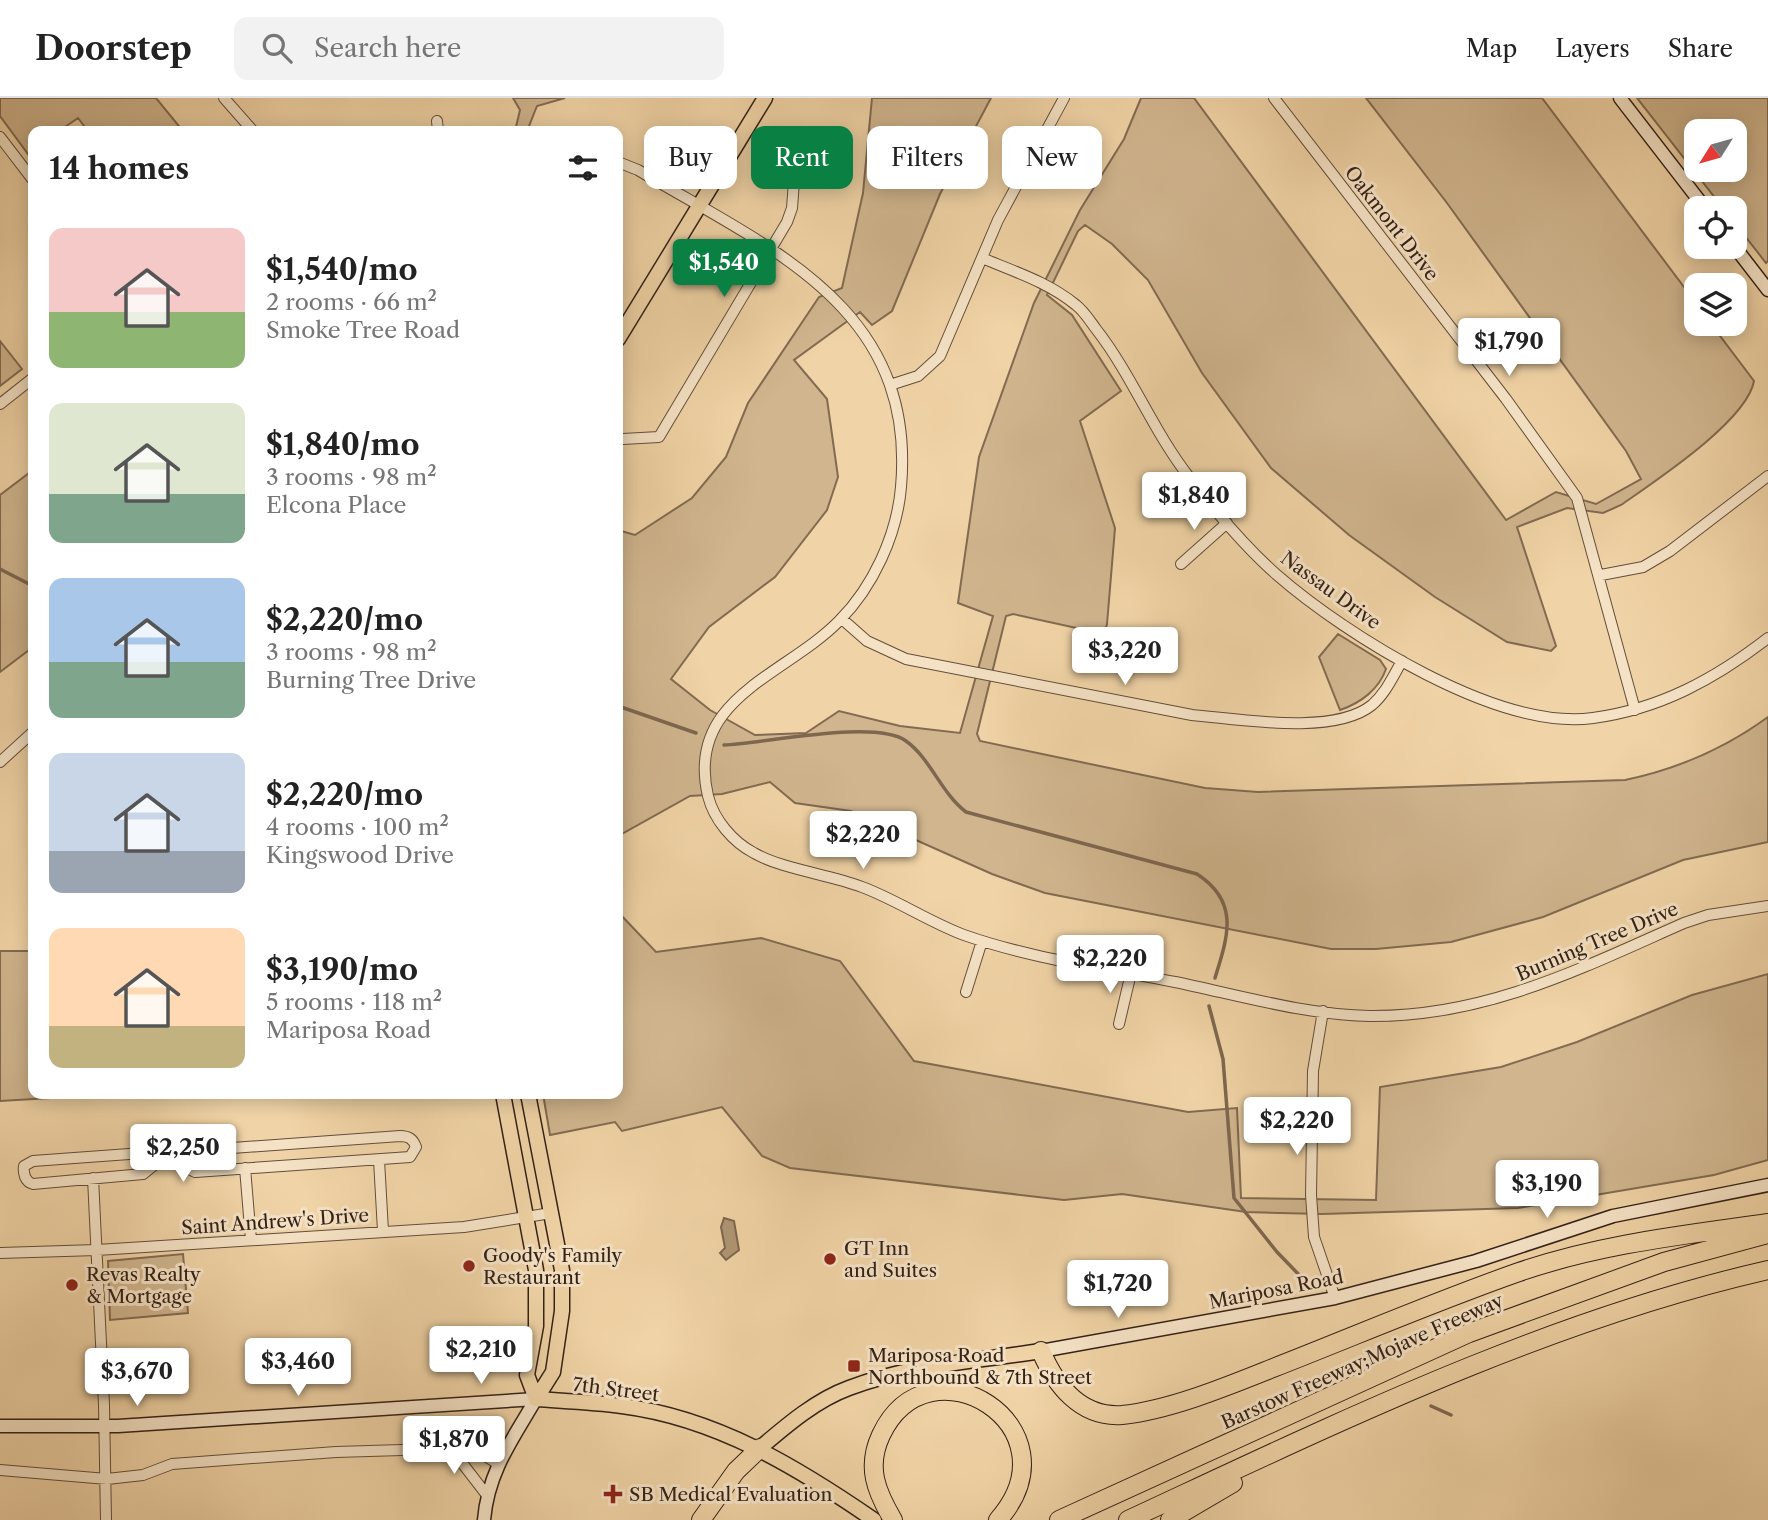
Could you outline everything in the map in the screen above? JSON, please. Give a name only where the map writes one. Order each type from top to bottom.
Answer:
[{"type":"highway","points":[[1041,1351],[1052,1376],[1067,1395],[1100,1413],[1121,1415],[1206,1395],[1521,1272],[1621,1244],[1768,1223]]},
{"type":"highway","name":"Barstow Freeway;Mojave Freeway","points":[[1059,1520],[1469,1333],[1664,1262],[1768,1234]]},
{"type":"highway","points":[[1128,1520],[1357,1414],[1480,1362],[1662,1297],[1768,1269]]},
{"type":"highway","points":[[893,1520],[877,1493],[873,1478],[873,1460],[886,1426],[893,1414],[924,1394],[958,1390],[996,1408],[1010,1424],[1018,1441],[1023,1460],[1020,1481],[1013,1498],[998,1520]]},
{"type":"highway","points":[[1170,1520],[1357,1414]]},
{"type":"highway","points":[[701,1520],[736,1471],[760,1448]]},
{"type":"main road","points":[[623,331],[765,98]]},
{"type":"main road","points":[[1620,98],[1696,196]]},
{"type":"main road","points":[[1744,259],[1768,290]]},
{"type":"main road","points":[[504,1099],[527,1217],[537,1295],[536,1326],[527,1375],[536,1399]]},
{"type":"main road","points":[[484,1520],[486,1494],[498,1464],[552,1373],[562,1311],[562,1270],[529,1099]]},
{"type":"main road","name":"Mariposa Road","points":[[760,1448],[816,1404],[849,1388],[912,1372],[1335,1298],[1476,1261],[1613,1216],[1768,1185]]},
{"type":"main road","name":"7th Street","points":[[0,1426],[105,1427],[536,1399],[621,1405],[686,1420],[760,1448],[874,1520]]},
{"type":"street","points":[[224,98],[249,126]]},
{"type":"street","points":[[890,385],[918,376],[940,356],[1017,183],[1064,98]]},
{"type":"street","name":"Oakmont Drive","points":[[1274,98],[1506,398],[1577,498],[1601,575],[1635,709]]},
{"type":"street","points":[[0,137],[28,173]]},
{"type":"street","name":"Burning Tree Drive","points":[[623,164],[638,170],[772,251],[819,283],[848,310],[876,353],[890,385],[903,443],[901,497],[880,561],[842,619],[735,699],[711,732],[704,775],[712,807],[732,837],[751,852],[767,860],[864,887],[939,925],[1004,948],[1323,1011],[1370,1016],[1486,1001],[1530,990],[1684,923],[1708,915],[1768,906]]},
{"type":"street","points":[[623,439],[659,437],[772,251],[792,208],[793,189]]},
{"type":"street","name":"Nassau Drive","points":[[982,258],[1047,285],[1079,306],[1107,343],[1187,475],[1227,523],[1276,574],[1329,614],[1402,661],[1479,699],[1537,715],[1590,719],[1635,709],[1705,682],[1768,638]]},
{"type":"street","points":[[0,404],[28,382]]},
{"type":"street","points":[[1601,575],[1643,567],[1670,551],[1768,476]]},
{"type":"street","points":[[1181,564],[1227,523]]},
{"type":"street","points":[[842,619],[867,641],[906,659],[1212,717],[1303,722],[1344,719],[1370,706],[1380,697],[1402,661]]},
{"type":"street","points":[[0,762],[28,737]]},
{"type":"street","points":[[967,992],[982,941]]},
{"type":"street","points":[[1119,1024],[1131,973]]},
{"type":"street","points":[[1323,1011],[1314,1071],[1311,1195],[1314,1237],[1335,1298]]},
{"type":"street","points":[[389,1136],[407,1136],[415,1143],[416,1147],[410,1157],[379,1160],[195,1172],[184,1166],[182,1158],[191,1151],[389,1136]]},
{"type":"street","points":[[143,1153],[152,1158],[153,1167],[148,1173],[93,1178],[33,1184],[26,1179],[23,1170],[27,1163],[33,1161],[143,1153]]},
{"type":"street","points":[[379,1160],[383,1231]]},
{"type":"street","points":[[245,1168],[251,1240]]},
{"type":"street","points":[[93,1178],[107,1479],[106,1520]]},
{"type":"street","name":"Saint Andrew's Drive","points":[[0,1253],[97,1250],[464,1227],[551,1213]]},
{"type":"street","points":[[435,1449],[440,1443],[456,1442],[475,1449],[498,1464]]},
{"type":"street","points":[[0,1470],[107,1479],[143,1475],[172,1464],[336,1452],[435,1449],[459,1459],[486,1494]]},
{"type":"shaded area","points":[[0,98],[156,98],[179,126],[84,126],[78,118],[66,126],[28,126],[28,154],[0,116]]},
{"type":"shaded area","points":[[513,98],[565,98],[537,106],[529,126],[516,126],[520,110]]},
{"type":"shaded area","points":[[872,98],[991,98],[976,126],[869,126]]},
{"type":"shaded area","points":[[1141,98],[1194,98],[1506,520],[1556,492],[1596,504],[1641,479],[1626,451],[1447,203],[1366,98],[1542,98],[1684,287],[1684,336],[1720,336],[1754,381],[1748,397],[1718,431],[1676,466],[1621,505],[1603,513],[1567,508],[1517,527],[1556,646],[1551,651],[1507,642],[1435,597],[1349,535],[1271,468],[1202,373],[1148,280],[1112,244],[1085,225],[1078,231],[1047,295],[1072,315],[1121,391],[1080,421],[1115,528],[1107,624],[1104,634],[1013,614],[1006,616],[977,734],[980,741],[1205,788],[1258,792],[1625,780],[1682,764],[1735,739],[1768,717],[1768,842],[1683,860],[1543,917],[1451,942],[1376,949],[1331,949],[1045,893],[992,874],[851,811],[795,803],[770,782],[722,794],[690,796],[623,833],[623,531],[635,535],[692,498],[726,457],[748,403],[819,297],[842,288],[863,193],[867,151],[867,189],[943,189],[892,311],[872,325],[860,312],[794,360],[827,399],[838,477],[827,510],[775,577],[709,627],[671,679],[710,710],[755,735],[806,733],[839,711],[900,726],[960,733],[993,616],[958,603],[979,457],[1034,303],[1080,210],[1093,189],[1102,189],[1102,174],[1124,139]]},
{"type":"shaded area","points":[[1637,98],[1768,98],[1766,263],[1747,239],[1747,196],[1714,196],[1703,182],[1747,182],[1747,119],[1684,119],[1684,158]]},
{"type":"shaded area","points":[[0,341],[22,369],[0,386]]},
{"type":"shaded area","points":[[28,474],[28,651],[0,672],[0,495]]},
{"type":"shaded area","points":[[1338,634],[1380,660],[1386,669],[1379,683],[1368,694],[1340,710],[1319,657]]},
{"type":"shaded area","points":[[623,917],[656,952],[761,938],[840,961],[914,1061],[1188,1112],[1237,1108],[1241,1198],[1376,1200],[1380,1087],[1501,1067],[1577,1042],[1692,995],[1768,974],[1768,1160],[1714,1175],[1518,1208],[1322,1214],[1246,1212],[1122,1194],[1064,1200],[790,1168],[762,1156],[722,1107],[622,1131],[615,1122],[550,1135],[544,1099],[623,1099]]},
{"type":"shaded area","points":[[0,951],[28,951],[28,1099],[34,1099],[0,1101]]},
{"type":"shaded area","points":[[724,1218],[734,1221],[739,1250],[726,1260],[720,1253],[725,1248],[721,1227]]},
{"type":"shaded area","points":[[183,1254],[188,1313],[110,1320],[108,1261]]},
{"type":"waterway","points":[[0,569],[28,583]]},
{"type":"waterway","points":[[623,708],[696,733]]},
{"type":"waterway","points":[[724,745],[846,732],[891,735],[915,748],[966,812],[1197,874],[1211,885],[1225,908],[1226,934],[1215,978]]},
{"type":"waterway","points":[[1209,1006],[1223,1059],[1234,1198],[1277,1252],[1306,1282]]},
{"type":"waterway","points":[[1431,1406],[1451,1415]]},
{"type":"place","name":"GT Inn and Suites","points":[[830,1259]]},
{"type":"place","name":"Goody's Family Restaurant","points":[[469,1266]]},
{"type":"place","name":"Revas Realty & Mortgage","points":[[72,1285]]},
{"type":"place","name":"Mariposa Road Northbound & 7th Street","points":[[854,1366]]},
{"type":"place","name":"SB Medical Evaluation","points":[[613,1494]]}]
